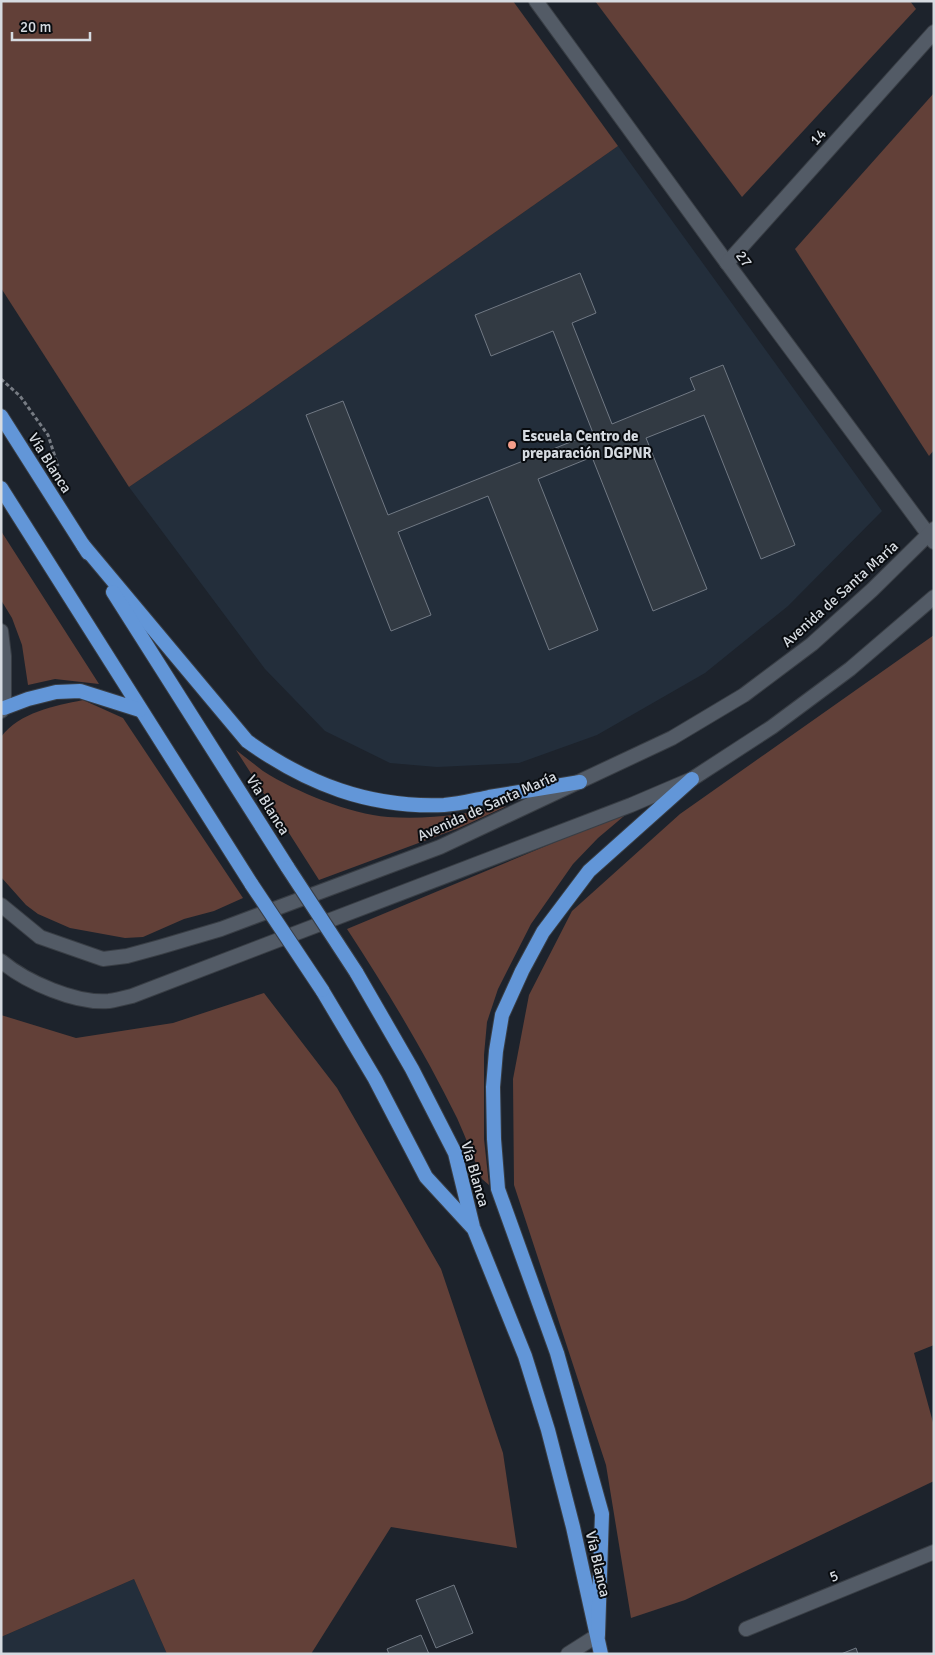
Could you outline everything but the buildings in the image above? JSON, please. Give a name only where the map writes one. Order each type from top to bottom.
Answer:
[{"type":"highway","name":"Vía Blanca","points":[[1,416],[356,972],[412,1069],[456,1153],[472,1228],[525,1356],[548,1430],[574,1527],[601,1654]]},
{"type":"highway","name":"Vía Blanca","points":[[1,488],[140,710],[322,990],[375,1079],[426,1177],[472,1228]]},
{"type":"highway","points":[[83,545],[248,741],[271,758],[298,774],[359,797],[410,804],[445,805],[580,782]]},
{"type":"highway","points":[[2,709],[28,699],[56,692],[80,691],[140,710]]},
{"type":"highway","points":[[598,1635],[602,1514],[557,1353],[498,1190],[493,1087],[496,1051],[502,1015],[543,932],[589,871],[692,779]]},
{"type":"street","name":"27","points":[[536,1],[726,264],[932,535]]},
{"type":"street","name":"14","points":[[726,264],[934,32]]},
{"type":"street","name":"Avenida de Santa María","points":[[1,905],[40,938],[103,959],[127,956],[221,930],[440,847],[672,738],[744,695],[812,644],[932,535]]},
{"type":"street","points":[[1,961],[34,982],[84,1000],[108,1001],[132,996],[631,805],[692,779],[772,727],[850,668],[934,597]]},
{"type":"street","points":[[1,631],[4,656],[2,709]]},
{"type":"street","name":"5","points":[[746,1630],[934,1552]]},
{"type":"street","points":[[568,1654],[598,1635]]},
{"type":"shaded area","points":[[1,1],[513,1],[618,146],[129,487],[1,288]]},
{"type":"shaded area","points":[[595,1],[910,1],[916,9],[742,197]]},
{"type":"shaded area","points":[[934,93],[934,450],[929,456],[795,249]]},
{"type":"shaded area","name":"Escuela Centro de preparación DGPNR","points":[[618,146],[882,511],[788,606],[705,673],[597,735],[519,763],[437,767],[390,763],[325,731],[265,669],[129,487]]},
{"type":"shaded area","points":[[1,531],[99,684],[55,679],[28,685],[22,645],[12,618],[1,600]]},
{"type":"shaded area","points":[[934,635],[934,1345],[914,1353],[934,1426],[934,1481],[685,1600],[631,1618],[606,1465],[514,1185],[513,1079],[529,995],[572,911],[680,814]]},
{"type":"shaded area","points":[[83,700],[123,718],[243,898],[214,911],[184,919],[143,937],[125,938],[70,928],[38,914],[26,905],[1,877],[1,737],[9,728],[38,711]]},
{"type":"shaded area","points":[[236,750],[263,771],[291,787],[357,812],[403,818],[433,817],[507,806],[459,828],[319,880]]},
{"type":"shaded area","points":[[630,811],[598,838],[573,864],[531,924],[498,989],[487,1022],[484,1055],[484,1139],[489,1185],[482,1179],[457,1118],[419,1046],[347,929]]},
{"type":"shaded area","points":[[264,993],[337,1088],[441,1269],[503,1453],[517,1548],[391,1527],[311,1654],[167,1654],[134,1579],[1,1637],[1,1015],[76,1038],[173,1023]]},
{"type":"shaded area","points":[[134,1579],[167,1654],[1,1654],[1,1637]]},
{"type":"place","name":"Escuela Centro de preparación DGPNR","points":[[512,445]]}]
